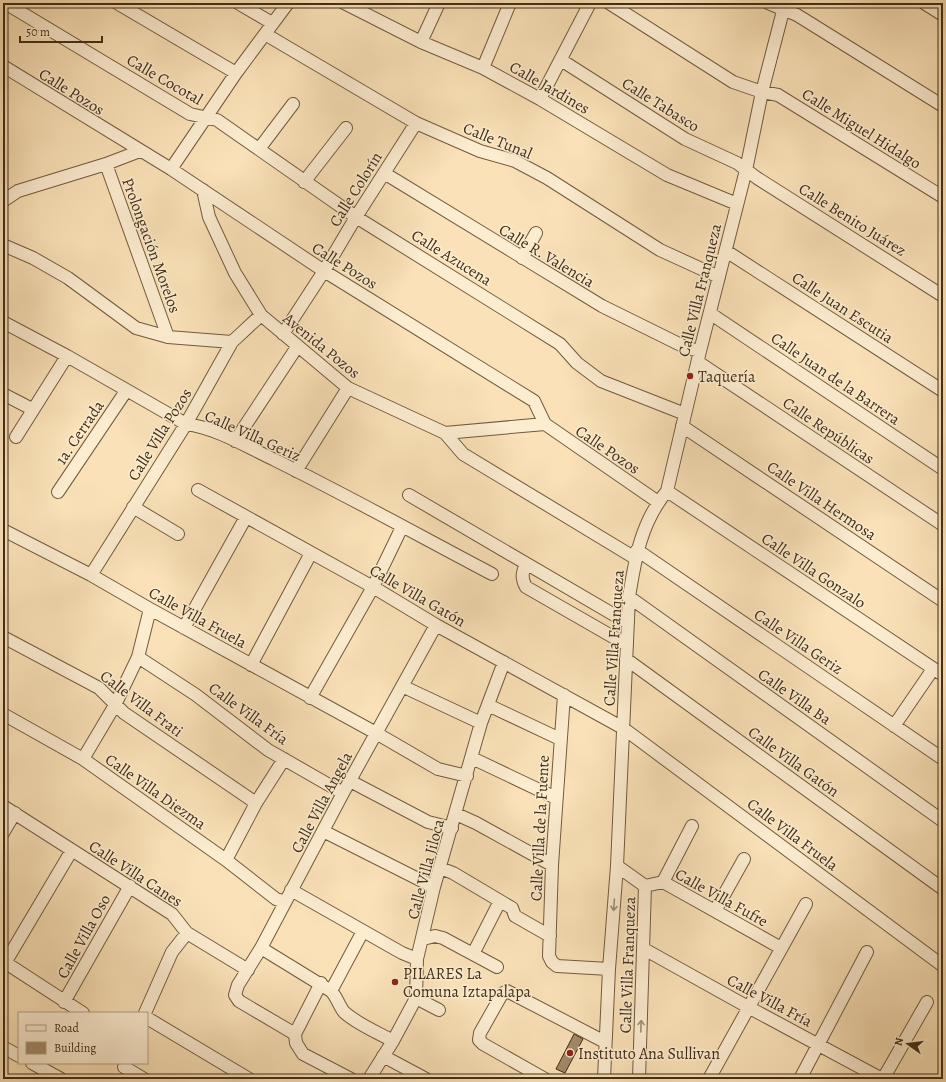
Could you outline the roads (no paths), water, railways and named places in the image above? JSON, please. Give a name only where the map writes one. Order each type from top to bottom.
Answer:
[{"type":"street","points":[[117,3],[236,73]]},
{"type":"street","points":[[238,3],[272,23]]},
{"type":"street","points":[[171,169],[236,73],[288,3]]},
{"type":"street","name":"Calle Jardines","points":[[344,3],[358,7],[421,42],[483,68],[540,99],[667,175],[737,204]]},
{"type":"street","points":[[421,42],[439,3]]},
{"type":"street","points":[[483,68],[510,3]]},
{"type":"street","points":[[540,99],[590,3]]},
{"type":"street","name":"Calle Miguel Hidalgo","points":[[609,3],[733,82],[762,92],[778,95],[943,197]]},
{"type":"street","points":[[768,3],[784,6],[943,106]]},
{"type":"street","points":[[924,3],[943,15]]},
{"type":"street","name":"Calle Cocotal","points":[[7,4],[190,114],[205,119]]},
{"type":"street","name":"Calle Villa Franqueza","points":[[604,1079],[609,969],[617,866],[629,597],[636,554],[647,521],[658,502],[667,491],[746,170],[762,92],[784,6]]},
{"type":"street","name":"Calle Tunal","points":[[264,34],[416,123],[480,151],[515,161],[546,178],[660,250],[719,277]]},
{"type":"street","name":"Calle Tabasco","points":[[561,60],[685,139],[738,163],[746,170]]},
{"type":"street","name":"Calle Pozos","points":[[3,66],[140,152],[171,169],[324,271],[534,401],[544,424],[658,502]]},
{"type":"street","points":[[259,149],[293,104]]},
{"type":"street","name":"Calle Azucena","points":[[205,119],[217,120],[356,217],[560,344],[577,363],[601,381],[685,414]]},
{"type":"street","name":"Calle Colorín","points":[[283,334],[416,123]]},
{"type":"street","points":[[304,182],[346,128]]},
{"type":"street","points":[[3,201],[18,191],[140,152]]},
{"type":"street","name":"Prolongación Morelos","points":[[106,164],[168,337]]},
{"type":"street","name":"Calle Benito Juárez","points":[[746,170],[943,296]]},
{"type":"street","name":"Calle R. Valencia","points":[[384,173],[602,306],[687,348],[699,357]]},
{"type":"street","name":"Avenida Pozos","points":[[203,190],[209,217],[235,273],[260,315],[348,388],[445,433]]},
{"type":"street","points":[[522,258],[536,233]]},
{"type":"street","points":[[3,245],[33,258],[68,278],[136,328],[168,337],[232,342]]},
{"type":"street","name":"Calle Juan Escutia","points":[[726,251],[943,391]]},
{"type":"street","name":"Calle Juan de la Barrera","points":[[711,314],[943,469]]},
{"type":"street","name":"Calle Villa Pozos","points":[[91,575],[186,424],[232,342],[260,315]]},
{"type":"street","name":"Calle Villa Geriz","points":[[3,322],[67,356],[186,424],[199,426],[235,441],[296,471],[492,574]]},
{"type":"street","points":[[235,441],[297,347]]},
{"type":"street","points":[[16,437],[32,409],[67,356]]},
{"type":"street","name":"Calle Repúblicas","points":[[699,357],[943,525]]},
{"type":"street","points":[[296,471],[348,388]]},
{"type":"street","name":"1a. Cerrada","points":[[58,492],[126,391]]},
{"type":"street","points":[[3,394],[32,409]]},
{"type":"street","points":[[445,433],[544,424]]},
{"type":"street","name":"Calle Villa Hermosa","points":[[682,426],[943,601]]},
{"type":"street","points":[[445,433],[463,454],[636,554]]},
{"type":"street","name":"Calle Villa Gatón","points":[[198,490],[373,587],[436,625],[623,728]]},
{"type":"street","name":"Calle Villa Gonzalo","points":[[667,491],[940,672]]},
{"type":"street","points":[[409,495],[628,623]]},
{"type":"street","points":[[133,507],[178,534]]},
{"type":"street","points":[[184,628],[246,517]]},
{"type":"street","points":[[310,698],[373,587],[402,527]]},
{"type":"street","name":"Calle Villa Fruela","points":[[3,530],[91,575],[438,768],[467,776]]},
{"type":"street","points":[[251,664],[311,553]]},
{"type":"street","name":"Calle Villa Geriz","points":[[636,554],[943,759]]},
{"type":"street","points":[[526,564],[522,573],[522,580],[526,586],[627,645]]},
{"type":"street","name":"Calle Villa Ba","points":[[629,597],[943,821]]},
{"type":"street","points":[[83,760],[115,705],[138,657],[150,609]]},
{"type":"street","name":"Calle Villa Angela","points":[[295,1034],[239,1001],[235,995],[238,985],[261,948],[343,793],[436,625]]},
{"type":"street","name":"Calle Villa Frati","points":[[3,637],[99,688],[115,705],[256,803]]},
{"type":"street","name":"Calle Villa Fría","points":[[138,657],[196,695],[235,726],[284,759],[343,793]]},
{"type":"street","name":"Calle Villa Gatón","points":[[626,659],[943,889]]},
{"type":"street","name":"Calle Villa Jiloca","points":[[369,1079],[393,1041],[416,998],[417,959],[423,939],[434,887],[481,723],[504,662]]},
{"type":"street","points":[[894,726],[940,672]]},
{"type":"street","points":[[402,686],[481,723]]},
{"type":"street","name":"Calle Villa de la Fuente","points":[[564,695],[552,865],[550,956],[552,962],[557,966],[609,969]]},
{"type":"street","points":[[488,705],[560,739]]},
{"type":"street","name":"Calle Villa Diezma","points":[[3,714],[83,760],[226,860],[276,899],[285,902]]},
{"type":"street","name":"Calle Villa Fruela","points":[[623,728],[943,966]]},
{"type":"street","points":[[472,758],[556,798]]},
{"type":"street","points":[[226,860],[256,803],[284,759]]},
{"type":"street","points":[[350,781],[428,822],[452,828]]},
{"type":"street","name":"Calle Villa Canes","points":[[3,806],[172,914],[182,924],[187,933],[248,970]]},
{"type":"street","points":[[3,833],[14,813]]},
{"type":"street","points":[[456,814],[476,822],[552,865]]},
{"type":"street","points":[[663,882],[692,826]]},
{"type":"street","points":[[323,831],[434,887]]},
{"type":"street","points":[[72,850],[4,962],[81,1012]]},
{"type":"street","points":[[715,911],[744,859]]},
{"type":"street","name":"Calle Villa Franqueza","points":[[617,866],[645,886],[639,1079]]},
{"type":"street","points":[[440,868],[453,873],[512,908],[515,916],[550,936]]},
{"type":"street","name":"Calle Villa Fufre","points":[[645,886],[663,882],[781,948]]},
{"type":"street","name":"Calle Villa Oso","points":[[64,1002],[130,886]]},
{"type":"street","points":[[291,890],[402,954],[417,959]]},
{"type":"street","points":[[472,954],[500,901]]},
{"type":"street","points":[[709,1079],[806,904]]},
{"type":"street","points":[[331,990],[363,931]]},
{"type":"street","points":[[145,1012],[172,952],[187,933]]},
{"type":"street","points":[[423,939],[435,936],[442,938],[497,967]]},
{"type":"street","points":[[261,948],[331,990],[336,996],[343,1010],[349,1016],[393,1041]]},
{"type":"street","name":"Calle Villa Fría","points":[[644,948],[748,1007],[883,1079]]},
{"type":"street","points":[[800,1079],[867,952]]},
{"type":"street","points":[[321,983],[295,1034],[296,1044],[303,1054],[351,1079]]},
{"type":"street","points":[[545,1079],[479,1040],[480,1033],[502,994],[507,991],[605,1042]]},
{"type":"street","points":[[416,998],[439,1010]]},
{"type":"street","points":[[883,1079],[927,1002]]},
{"type":"street","points":[[148,1019],[249,1079]]},
{"type":"street","points":[[3,1047],[18,1055]]},
{"type":"street","points":[[383,1056],[426,1079]]},
{"type":"street","points":[[34,1064],[61,1079]]},
{"type":"street","points":[[120,1079],[124,1065],[144,1079]]},
{"type":"place","name":"Taquería","points":[[690,376]]},
{"type":"place","name":"PILARES La Comuna Iztapalapa","points":[[395,982]]},
{"type":"place","name":"Instituto Ana Sullivan","points":[[570,1053]]}]
